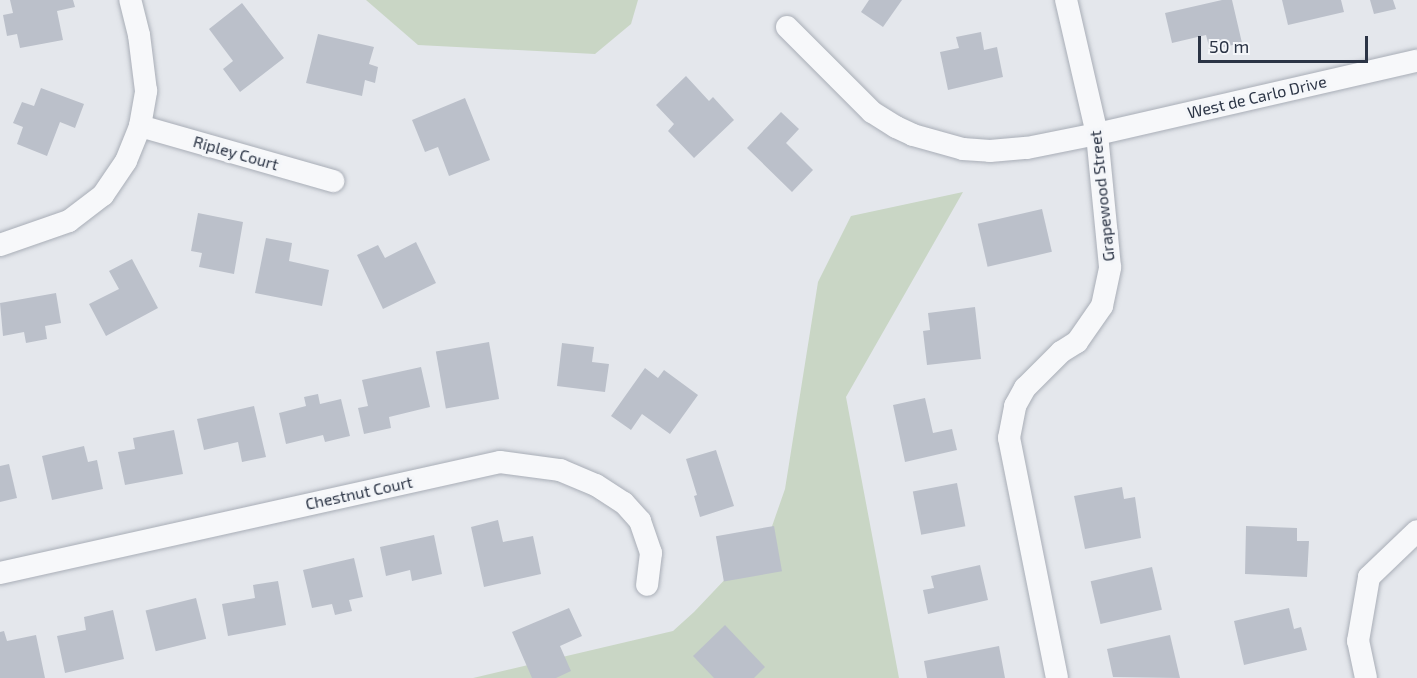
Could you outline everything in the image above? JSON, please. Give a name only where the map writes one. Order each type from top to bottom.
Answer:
[{"type":"street","points":[[0,245],[69,221],[103,195],[126,161],[140,126],[146,91],[145,71],[130,0]]},
{"type":"street","name":"Grapewood Street","points":[[1057,678],[1009,438],[1015,406],[1025,388],[1054,358],[1077,342],[1102,306],[1110,267],[1097,134],[1066,0]]},
{"type":"street","name":"West de Carlo Drive","points":[[787,27],[872,112],[913,135],[963,149],[990,151],[1027,148],[1097,134],[1417,61]]},
{"type":"street","name":"Ripley Court","points":[[140,126],[333,181]]},
{"type":"street","name":"Chestnut Court","points":[[0,573],[500,462],[560,470],[596,484],[624,503],[640,520],[651,553],[647,585]]},
{"type":"street","points":[[1366,678],[1358,641],[1370,577],[1417,531]]},
{"type":"green space","points":[[366,0],[638,0],[631,24],[595,54],[418,45]]},
{"type":"green space","points":[[963,192],[846,397],[899,678],[473,678],[673,631],[694,612],[770,532],[785,489],[818,282],[851,216]]},
{"type":"building","points":[[10,0],[73,0],[75,7],[57,11],[63,40],[20,48],[17,34],[7,36],[3,15],[13,13]]},
{"type":"building","points":[[869,0],[902,0],[883,27],[861,12]]},
{"type":"building","points":[[1222,0],[1232,0],[1242,43],[1210,50],[1206,35],[1172,43],[1165,13]]},
{"type":"building","points":[[1282,0],[1341,0],[1344,12],[1288,25]]},
{"type":"building","points":[[1370,0],[1393,0],[1396,9],[1374,14]]},
{"type":"building","points":[[242,3],[284,58],[240,92],[223,69],[233,61],[209,29]]},
{"type":"building","points":[[981,32],[984,50],[997,47],[1003,77],[948,90],[940,52],[959,48],[956,37]]},
{"type":"building","points":[[318,34],[374,47],[369,64],[378,67],[375,83],[365,80],[362,96],[306,83]]},
{"type":"building","points":[[686,76],[709,101],[713,97],[734,120],[694,158],[668,131],[674,124],[656,105]]},
{"type":"building","points":[[41,88],[84,104],[75,128],[60,122],[47,156],[17,144],[23,127],[13,123],[22,102],[34,106]]},
{"type":"building","points":[[465,98],[490,160],[449,176],[438,147],[425,152],[412,120]]},
{"type":"building","points":[[781,112],[799,129],[786,143],[813,170],[792,192],[747,148]]},
{"type":"building","points":[[1042,209],[1052,252],[988,267],[978,224]]},
{"type":"building","points":[[198,213],[243,222],[234,274],[199,267],[202,253],[191,251]]},
{"type":"building","points":[[266,238],[292,243],[289,261],[329,270],[322,306],[255,293]]},
{"type":"building","points":[[416,242],[436,283],[383,309],[357,255],[378,245],[385,258]]},
{"type":"building","points":[[132,259],[158,308],[106,336],[89,304],[119,289],[109,271]]},
{"type":"building","points":[[56,293],[61,323],[45,326],[47,339],[26,343],[24,332],[3,336],[0,303]]},
{"type":"building","points":[[975,307],[981,359],[927,365],[923,331],[930,330],[928,313]]},
{"type":"building","points":[[489,342],[499,399],[446,408],[436,351]]},
{"type":"building","points":[[562,343],[594,347],[592,362],[609,364],[605,392],[557,386]]},
{"type":"building","points":[[421,367],[430,407],[389,417],[391,428],[364,434],[358,408],[368,406],[362,380]]},
{"type":"building","points":[[645,368],[658,378],[664,370],[698,395],[670,434],[642,414],[631,430],[611,416]]},
{"type":"building","points":[[318,394],[320,404],[341,399],[350,436],[325,442],[323,435],[286,444],[279,413],[306,406],[304,397]]},
{"type":"building","points":[[925,398],[933,433],[952,429],[957,450],[905,462],[893,405]]},
{"type":"building","points":[[254,406],[266,457],[242,462],[238,442],[204,450],[197,419]]},
{"type":"building","points":[[174,430],[183,474],[125,485],[118,452],[135,449],[133,438]]},
{"type":"building","points":[[84,446],[88,462],[97,460],[103,489],[52,500],[42,456]]},
{"type":"building","points":[[716,450],[734,506],[700,517],[694,496],[697,495],[686,459]]},
{"type":"building","points":[[9,464],[17,498],[0,502],[0,466]]},
{"type":"building","points":[[957,483],[965,526],[921,535],[913,492]]},
{"type":"building","points":[[1122,487],[1124,499],[1135,497],[1141,538],[1085,549],[1074,496]]},
{"type":"building","points":[[498,520],[503,542],[533,536],[541,574],[484,587],[471,527]]},
{"type":"building","points":[[774,526],[782,571],[724,582],[716,536]]},
{"type":"building","points":[[1246,526],[1297,528],[1297,541],[1309,541],[1307,577],[1245,574]]},
{"type":"building","points":[[434,535],[442,574],[412,581],[410,570],[386,576],[380,547]]},
{"type":"building","points":[[354,558],[363,597],[349,600],[352,611],[335,615],[332,604],[312,608],[303,570]]},
{"type":"building","points":[[980,565],[988,600],[928,614],[923,590],[934,588],[931,576]]},
{"type":"building","points":[[1152,567],[1162,610],[1101,624],[1091,581]]},
{"type":"building","points":[[278,581],[286,625],[228,636],[222,604],[255,598],[253,585]]},
{"type":"building","points":[[196,598],[206,639],[156,651],[146,611]]},
{"type":"building","points":[[569,608],[582,636],[560,646],[571,671],[556,678],[532,678],[512,632]]},
{"type":"building","points":[[1289,608],[1294,629],[1301,627],[1307,650],[1244,665],[1234,621]]},
{"type":"building","points":[[113,610],[124,659],[65,673],[57,636],[86,630],[84,617]]},
{"type":"building","points":[[725,625],[765,667],[754,678],[714,678],[693,656]]},
{"type":"building","points":[[4,631],[7,641],[36,635],[45,678],[0,678],[0,632]]},
{"type":"building","points":[[1170,635],[1180,678],[1113,677],[1107,649]]},
{"type":"building","points":[[999,646],[1005,678],[927,678],[924,661]]}]
